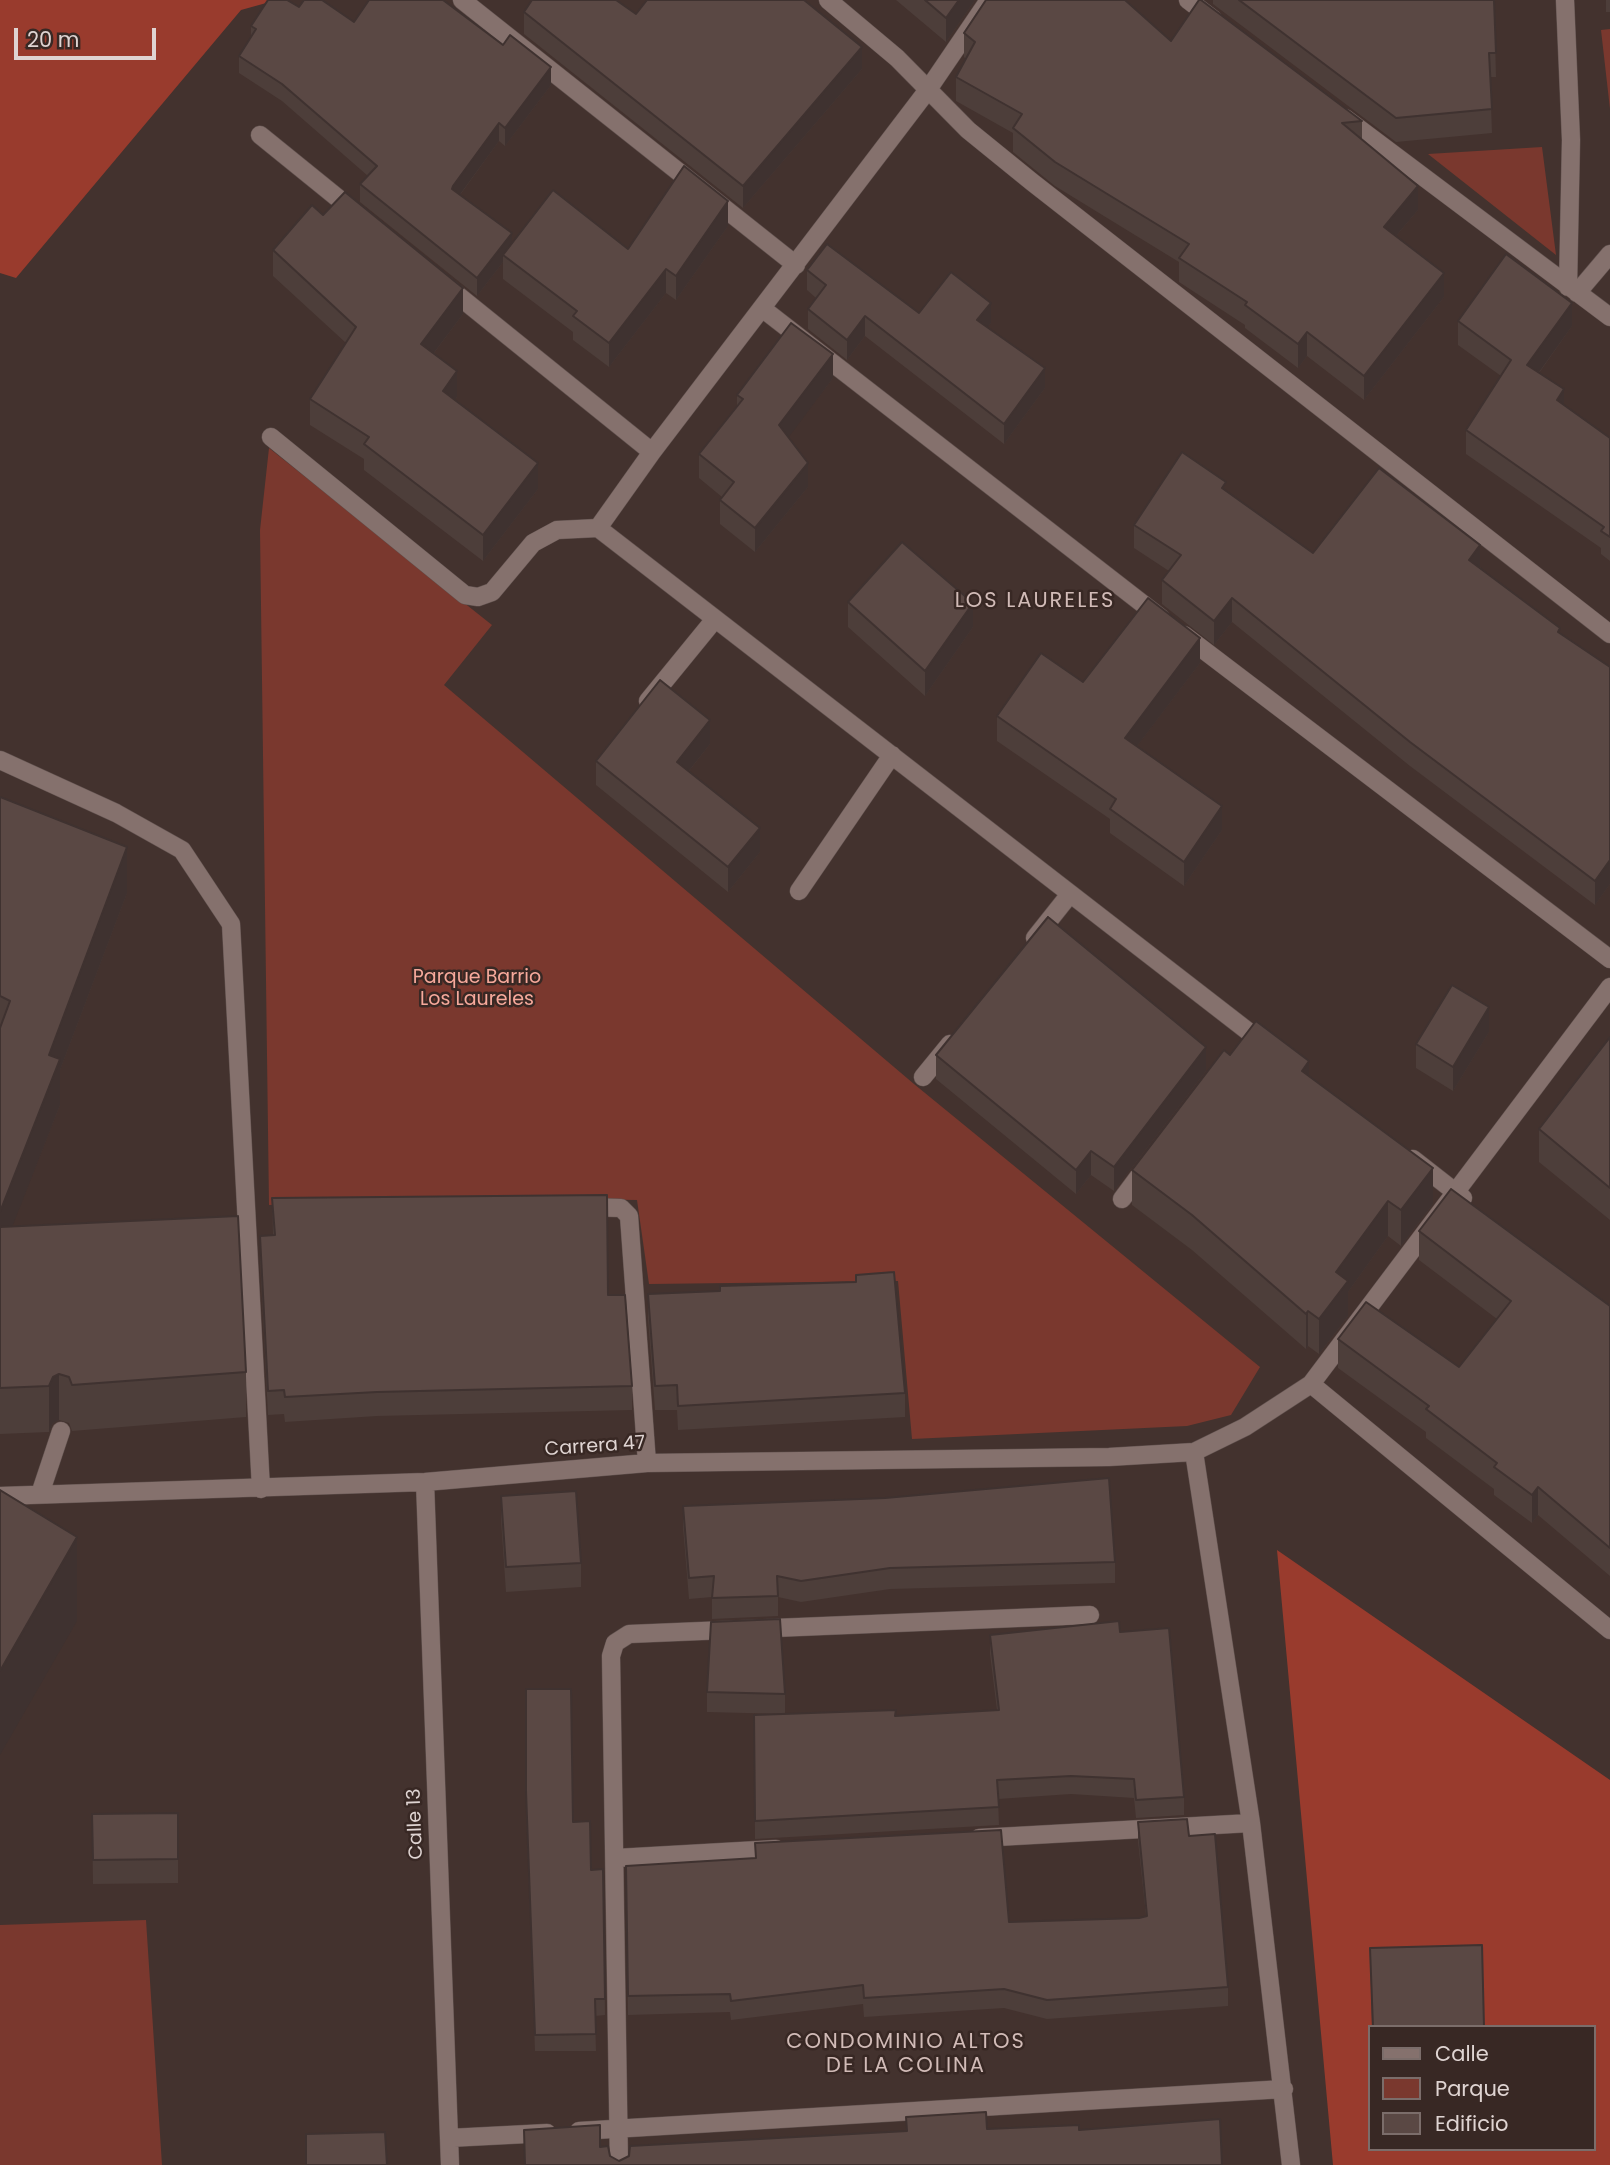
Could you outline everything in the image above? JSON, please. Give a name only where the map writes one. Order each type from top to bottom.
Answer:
[{"type":"street","points":[[462,0],[796,265]]},
{"type":"street","points":[[828,0],[897,58],[927,91],[1032,182],[1610,634]]},
{"type":"street","points":[[598,528],[652,452],[927,91],[989,0]]},
{"type":"street","points":[[1188,0],[1232,33]]},
{"type":"street","points":[[1565,0],[1571,141],[1572,290]]},
{"type":"street","points":[[1331,108],[1610,317]]},
{"type":"street","points":[[260,135],[366,221]]},
{"type":"street","points":[[1572,290],[1610,254]]},
{"type":"street","points":[[429,272],[652,452]]},
{"type":"street","points":[[763,309],[1209,654],[1610,959]]},
{"type":"street","points":[[271,437],[466,594],[478,597],[492,592],[534,543],[557,530],[598,528],[1070,894],[1246,1038],[1282,1058]]},
{"type":"street","points":[[636,715],[715,619]]},
{"type":"street","points":[[799,891],[892,755]]},
{"type":"street","points":[[0,760],[116,813],[182,850],[230,924],[261,1489]]},
{"type":"street","points":[[1027,948],[1070,894]]},
{"type":"street","points":[[1291,2165],[1251,1823],[1194,1452],[1245,1427],[1311,1384],[1610,987]]},
{"type":"street","points":[[923,1077],[958,1034]]},
{"type":"street","points":[[1402,1150],[1478,1209]]},
{"type":"street","points":[[1122,1199],[1154,1157]]},
{"type":"street","points":[[569,1207],[621,1208],[629,1216],[648,1463]]},
{"type":"street","points":[[1311,1384],[1610,1630]]},
{"type":"street","points":[[40,1494],[61,1432]]},
{"type":"street","name":"Carrera 47","points":[[0,1496],[425,1482],[648,1463],[1109,1457],[1194,1452]]},
{"type":"street","name":"Calle 13","points":[[425,1482],[450,2165]]},
{"type":"street","points":[[619,2165],[611,1657],[615,1643],[629,1634],[1090,1615]]},
{"type":"street","points":[[961,1839],[1251,1823]]},
{"type":"street","points":[[616,1858],[795,1848]]},
{"type":"street","points":[[449,2138],[1284,2089]]},
{"type":"green space","points":[[1610,29],[1610,109],[1601,30]]},
{"type":"green space","points":[[1542,147],[1556,255],[1428,154]]},
{"type":"green space","name":"Parque Barrio Los Laureles","points":[[269,448],[492,625],[444,685],[914,1084],[1260,1367],[1231,1415],[1187,1426],[912,1439],[898,1281],[649,1284],[637,1200],[513,1198],[269,1205],[260,530]]},
{"type":"green space","points":[[146,1920],[162,2165],[0,2165],[0,1925]]},
{"type":"shaded area","points":[[0,0],[277,0],[241,10],[16,278],[0,273]]},
{"type":"shaded area","points":[[1277,1550],[1610,1780],[1610,2165],[1333,2165]]},
{"type":"building","points":[[268,0],[287,0],[299,7],[304,0],[322,0],[354,22],[369,0],[443,0],[503,45],[510,35],[551,67],[505,128],[499,123],[453,186],[452,189],[512,233],[477,278],[360,184],[377,166],[282,84],[239,56],[256,29],[251,26]]},
{"type":"building","points":[[532,0],[616,0],[636,14],[647,0],[804,0],[862,47],[743,186],[524,12]]},
{"type":"building","points":[[925,0],[959,0],[946,18]]},
{"type":"building","points":[[986,0],[1125,0],[1171,41],[1201,0],[1362,121],[1342,123],[1418,186],[1384,227],[1444,273],[1364,376],[1307,332],[1298,344],[1245,305],[1247,302],[1179,258],[1189,244],[1055,162],[1013,128],[1022,114],[956,77],[975,42],[964,33]]},
{"type":"building","points":[[1239,0],[1494,0],[1496,53],[1489,53],[1492,109],[1396,118]]},
{"type":"building","points":[[684,166],[728,201],[676,276],[666,269],[609,343],[573,316],[577,311],[503,255],[553,190],[628,249]]},
{"type":"building","points":[[345,192],[463,288],[421,344],[457,371],[443,391],[538,463],[483,535],[364,444],[369,437],[310,399],[356,327],[273,250],[312,205],[323,215]]},
{"type":"building","points":[[827,244],[919,313],[951,272],[991,303],[977,320],[1045,368],[1004,424],[865,316],[847,340],[808,309],[826,285],[807,270]]},
{"type":"building","points":[[1506,254],[1572,303],[1527,365],[1564,389],[1557,400],[1610,438],[1610,537],[1601,531],[1604,527],[1466,430],[1511,360],[1458,321]]},
{"type":"building","points":[[791,323],[833,354],[779,425],[808,463],[755,528],[720,500],[734,482],[699,454],[743,399],[737,395]]},
{"type":"building","points":[[1182,452],[1226,482],[1222,488],[1313,553],[1379,468],[1480,545],[1469,560],[1560,628],[1558,632],[1610,667],[1610,860],[1595,881],[1410,742],[1232,598],[1214,621],[1162,580],[1181,555],[1134,525]]},
{"type":"building","points":[[902,542],[973,603],[925,671],[848,602]]},
{"type":"building","points":[[1148,598],[1200,638],[1125,738],[1222,806],[1184,862],[1110,809],[1116,799],[997,716],[1041,653],[1083,682]]},
{"type":"building","points":[[660,680],[710,720],[677,762],[760,828],[728,867],[596,761]]},
{"type":"building","points":[[0,797],[127,847],[49,1055],[60,1059],[0,1212],[0,1028],[10,1001],[0,996]]},
{"type":"building","points":[[1048,917],[1206,1047],[1114,1167],[1091,1151],[1076,1170],[936,1055]]},
{"type":"building","points":[[1452,985],[1489,1007],[1453,1067],[1416,1044]]},
{"type":"building","points":[[1256,1021],[1309,1061],[1302,1071],[1433,1168],[1401,1210],[1388,1201],[1336,1272],[1348,1281],[1319,1319],[1308,1311],[1306,1314],[1192,1215],[1132,1170],[1224,1050],[1230,1055]]},
{"type":"building","points":[[1610,1037],[1610,1188],[1539,1129]]},
{"type":"building","points":[[1451,1189],[1610,1306],[1610,1548],[1538,1487],[1532,1495],[1494,1467],[1497,1463],[1426,1409],[1429,1406],[1338,1339],[1366,1302],[1459,1367],[1511,1301],[1419,1231]]},
{"type":"building","points":[[607,1195],[608,1295],[625,1295],[632,1386],[285,1397],[284,1390],[268,1391],[260,1236],[275,1235],[272,1198]]},
{"type":"building","points":[[238,1216],[246,1372],[72,1385],[69,1377],[59,1374],[53,1377],[49,1386],[0,1388],[0,1227]]},
{"type":"building","points":[[894,1272],[905,1393],[678,1406],[677,1385],[655,1386],[648,1294],[720,1291],[720,1286],[856,1282],[856,1275]]},
{"type":"building","points":[[1109,1478],[1115,1562],[890,1568],[801,1581],[777,1576],[778,1596],[712,1598],[714,1576],[689,1578],[683,1506],[885,1498]]},
{"type":"building","points":[[0,1490],[77,1537],[0,1671]]},
{"type":"building","points":[[576,1491],[581,1563],[506,1567],[501,1496]]},
{"type":"building","points":[[780,1619],[785,1694],[707,1692],[711,1622]]},
{"type":"building","points":[[1119,1621],[1120,1632],[1169,1628],[1184,1797],[1136,1800],[1134,1779],[1071,1776],[997,1780],[999,1807],[755,1821],[754,1715],[896,1710],[895,1716],[999,1710],[990,1635]]},
{"type":"building","points":[[526,1689],[571,1689],[573,1822],[590,1821],[591,1870],[603,1869],[605,1999],[595,1999],[596,2034],[535,2035],[526,1791]]},
{"type":"building","points":[[178,1813],[178,1859],[93,1860],[92,1814]]},
{"type":"building","points":[[1187,1819],[1189,1836],[1215,1834],[1228,1987],[1047,2000],[1004,1989],[864,1998],[863,1985],[731,2001],[730,1994],[628,1996],[626,1866],[756,1858],[755,1843],[1001,1830],[1009,1922],[1139,1918],[1147,1916],[1138,1822]]},
{"type":"building","points":[[1482,1945],[1484,2025],[1373,2025],[1370,1948]]},
{"type":"building","points":[[986,2112],[987,2129],[1079,2125],[1079,2130],[1220,2119],[1222,2165],[525,2165],[524,2130],[600,2125],[600,2147],[608,2146],[610,2156],[619,2161],[629,2156],[630,2146],[907,2131],[906,2117]]},
{"type":"building","points":[[385,2132],[387,2165],[306,2165],[306,2134]]},
{"type":"district","name":"LOS LAURELES","points":[[1035,602]]},
{"type":"district","name":"CONDOMINIO ALTOS DE LA COLINA","points":[[906,2055]]}]
